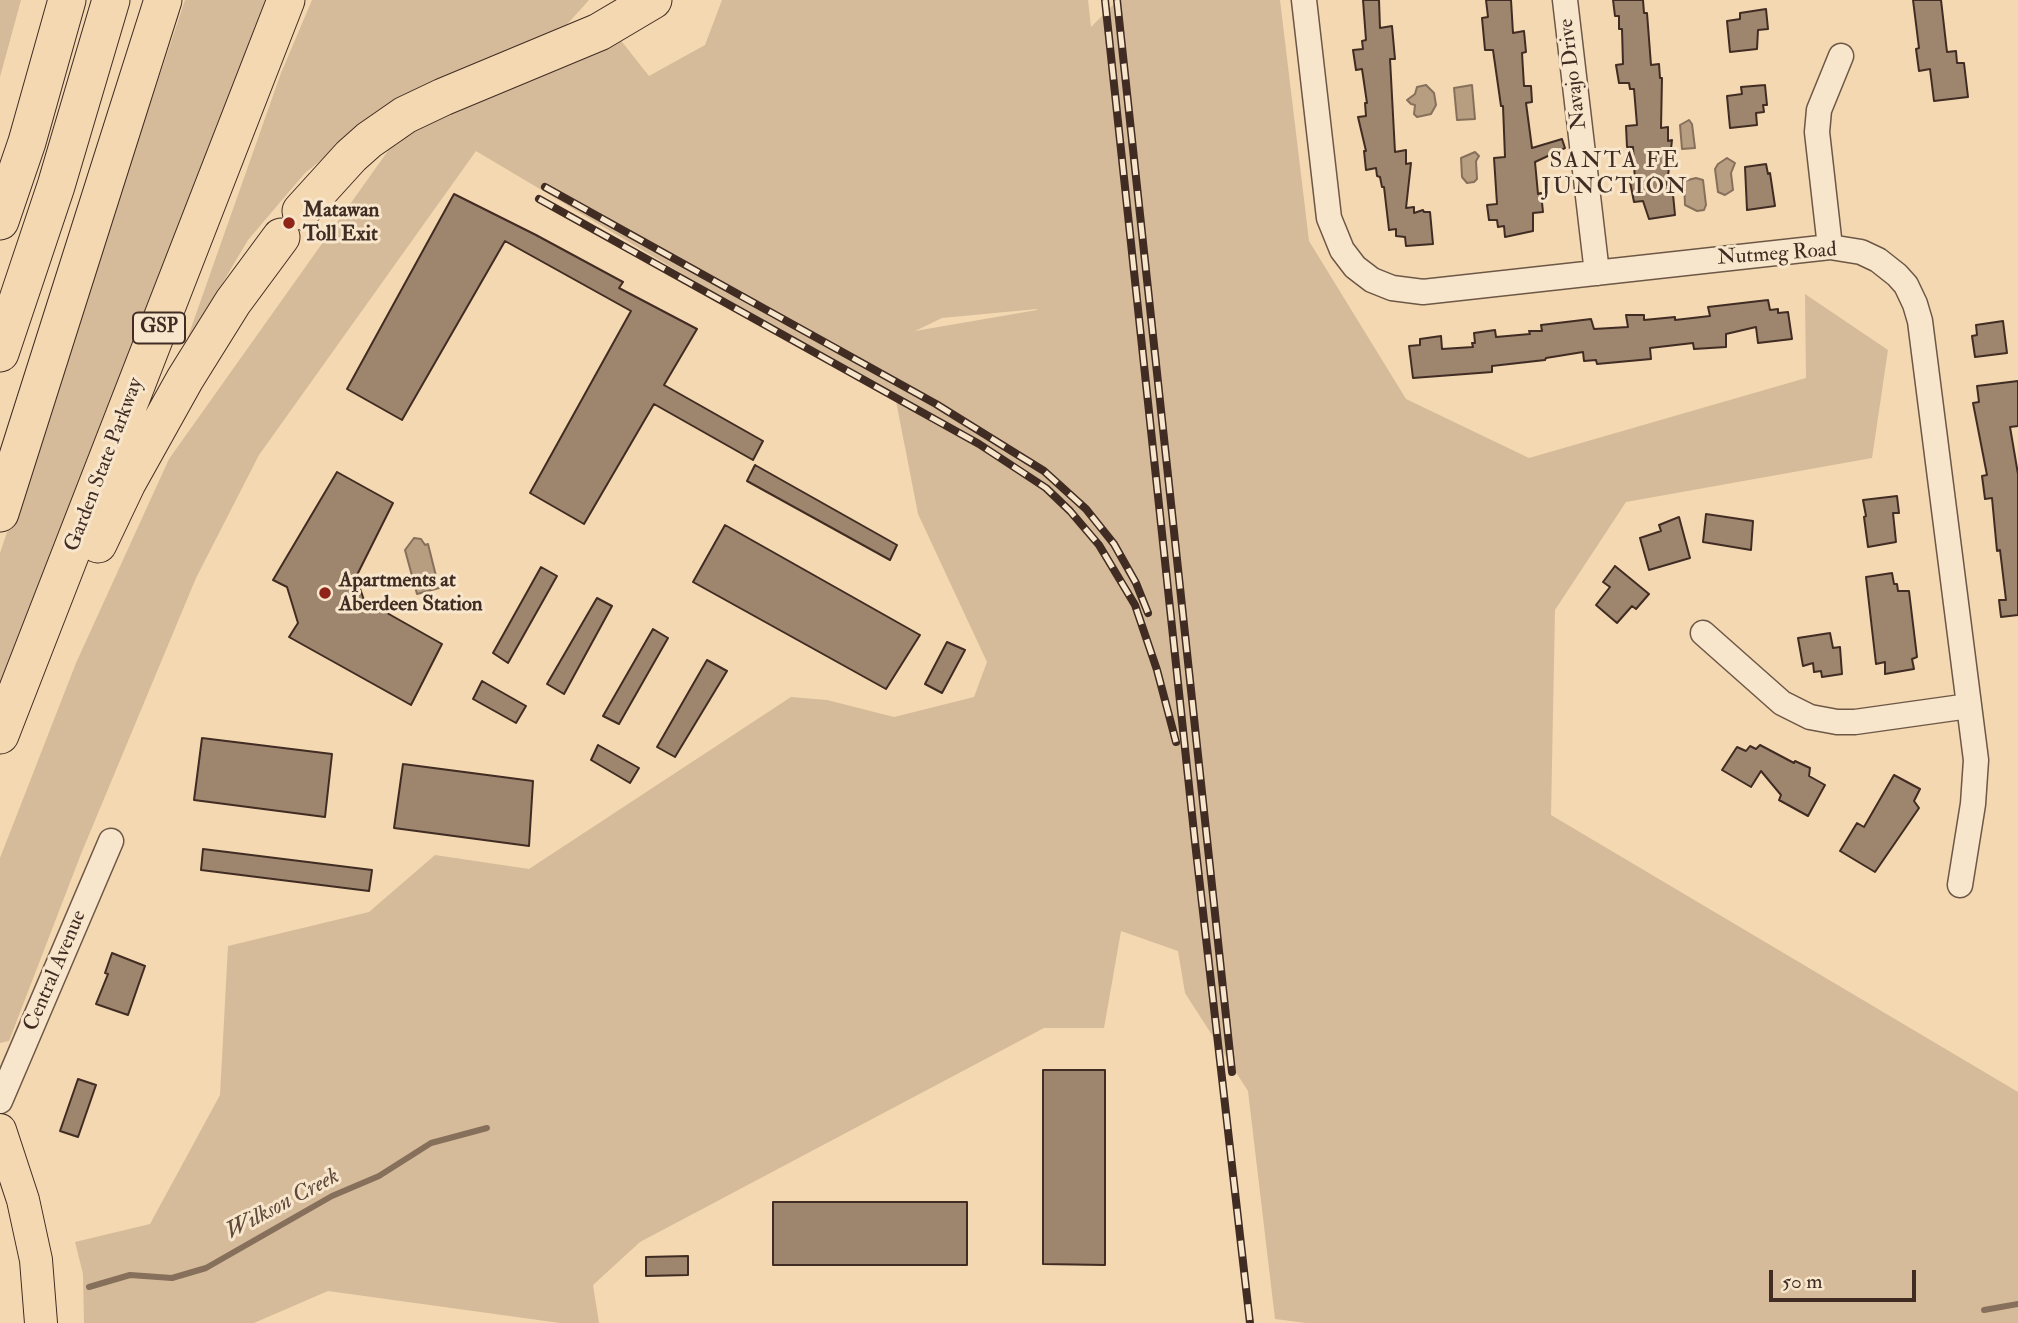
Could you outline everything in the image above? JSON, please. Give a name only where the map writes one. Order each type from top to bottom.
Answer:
[{"type":"highway","points":[[0,221],[27,142],[67,0]]},
{"type":"highway","points":[[0,353],[56,186],[111,0]]},
{"type":"highway","points":[[0,513],[163,0]]},
{"type":"highway","name":"Garden State Parkway","points":[[0,735],[286,0]]},
{"type":"highway","points":[[31,656],[92,559],[127,483],[185,379],[233,302],[291,224],[351,156],[405,115],[599,32],[653,0]]},
{"type":"main road","points":[[0,1130],[23,1200],[33,1248],[41,1323]]},
{"type":"street","name":"Nutmeg Road","points":[[1304,0],[1329,218],[1342,250],[1355,267],[1372,280],[1413,292],[1830,247],[1861,252],[1878,260],[1906,285],[1920,321],[1976,760],[1973,804],[1960,885]]},
{"type":"street","name":"Navajo Drive","points":[[1566,0],[1597,272]]},
{"type":"street","points":[[1830,247],[1817,132],[1822,98],[1841,56]]},
{"type":"street","points":[[1703,633],[1782,703],[1810,717],[1855,722],[1969,706]]},
{"type":"street","name":"Central Avenue","points":[[0,1101],[111,841]]},
{"type":"shaded area","points":[[0,0],[21,0],[0,77]]},
{"type":"shaded area","points":[[185,0],[265,0],[0,697],[0,553]]},
{"type":"shaded area","points":[[312,0],[589,0],[554,39],[356,132],[305,173],[248,240],[184,348],[281,73]]},
{"type":"shaded area","points":[[722,0],[1088,0],[1091,27],[1118,0],[1280,0],[1309,241],[1406,399],[1529,458],[1806,378],[1805,294],[1888,350],[1872,458],[1626,502],[1555,610],[1551,815],[2018,1092],[2018,1323],[1306,1323],[1275,1319],[1248,1091],[1185,993],[1178,951],[1121,931],[1104,1028],[1044,1028],[640,1242],[593,1285],[599,1323],[560,1323],[328,1291],[254,1323],[84,1323],[83,1274],[75,1242],[150,1224],[220,1095],[228,946],[369,912],[435,855],[529,869],[791,697],[827,700],[894,717],[974,697],[987,662],[918,514],[896,401],[476,151],[259,455],[196,578],[81,854],[9,1041],[0,1043],[0,858],[76,663],[169,459],[412,117],[611,28],[649,76],[705,45]],"holes":[[[1037,310],[915,331],[942,318]]]},
{"type":"shaded area","points":[[1426,85],[1434,93],[1436,105],[1431,114],[1417,117],[1414,114],[1415,105],[1407,100],[1415,94],[1417,87]]},
{"type":"shaded area","points":[[1472,85],[1475,119],[1457,120],[1454,88]]},
{"type":"shaded area","points":[[1689,120],[1695,148],[1682,149],[1680,125]]},
{"type":"shaded area","points":[[1475,152],[1479,156],[1476,161],[1477,179],[1467,183],[1462,177],[1461,158]]},
{"type":"shaded area","points":[[1727,158],[1735,163],[1731,173],[1733,190],[1725,195],[1718,192],[1715,169]]},
{"type":"shaded area","points":[[1696,178],[1703,180],[1706,205],[1704,210],[1697,211],[1685,205],[1684,181]]},
{"type":"shaded area","points":[[414,538],[421,539],[425,545],[428,544],[439,588],[417,594],[405,550]]},
{"type":"building","points":[[1363,0],[1379,0],[1380,28],[1392,26],[1395,59],[1390,59],[1395,152],[1406,150],[1406,164],[1411,163],[1406,208],[1414,207],[1414,213],[1423,210],[1430,212],[1433,244],[1406,246],[1405,237],[1396,236],[1396,229],[1389,230],[1384,187],[1377,176],[1376,168],[1366,170],[1366,151],[1358,117],[1366,116],[1367,103],[1362,69],[1356,70],[1353,50],[1363,49],[1362,41],[1366,40]]},
{"type":"building","points":[[1486,0],[1511,0],[1513,33],[1524,31],[1524,86],[1531,86],[1532,102],[1526,103],[1532,148],[1562,139],[1565,148],[1535,162],[1543,212],[1533,213],[1533,231],[1505,237],[1504,226],[1498,227],[1497,220],[1489,220],[1487,205],[1497,204],[1494,158],[1505,157],[1503,106],[1493,50],[1485,50],[1482,18],[1488,17]]},
{"type":"building","points":[[1613,0],[1643,0],[1644,13],[1647,13],[1651,65],[1659,64],[1662,78],[1661,128],[1668,127],[1668,141],[1672,140],[1667,185],[1672,184],[1675,215],[1649,219],[1643,201],[1634,202],[1630,182],[1635,181],[1633,147],[1627,147],[1626,126],[1637,125],[1634,89],[1630,89],[1629,83],[1619,83],[1616,65],[1623,64],[1622,29],[1619,29],[1619,16],[1615,16]]},
{"type":"building","points":[[1913,0],[1941,0],[1947,52],[1956,51],[1957,63],[1964,63],[1968,97],[1934,101],[1930,69],[1919,71]]},
{"type":"building","points":[[1766,9],[1768,29],[1758,30],[1757,49],[1730,52],[1727,21],[1740,19],[1740,13]]},
{"type":"building","points":[[1765,85],[1767,105],[1763,105],[1764,112],[1756,113],[1757,125],[1730,128],[1727,96],[1742,94],[1741,87]]},
{"type":"building","points":[[1766,164],[1775,206],[1747,210],[1745,167]]},
{"type":"building","points":[[454,194],[623,282],[619,288],[697,329],[664,385],[763,441],[753,460],[654,404],[584,524],[530,493],[631,311],[505,241],[402,420],[347,389]]},
{"type":"building","points":[[1768,300],[1770,310],[1788,312],[1792,339],[1758,343],[1756,327],[1726,334],[1726,347],[1694,349],[1693,343],[1650,348],[1651,359],[1597,364],[1596,360],[1584,361],[1583,352],[1545,360],[1492,366],[1492,372],[1413,378],[1409,346],[1420,345],[1420,339],[1441,336],[1442,349],[1473,347],[1474,333],[1495,330],[1496,337],[1530,334],[1529,331],[1542,331],[1541,325],[1591,319],[1594,329],[1628,327],[1626,315],[1644,315],[1644,320],[1675,317],[1675,320],[1710,316],[1708,307]]},
{"type":"building","points":[[2003,321],[2007,353],[1975,357],[1972,336],[1977,335],[1976,325]]},
{"type":"building","points":[[2018,381],[2018,426],[2010,427],[2018,474],[2018,615],[2001,617],[1999,600],[2006,600],[2000,550],[1997,551],[1992,498],[1985,499],[1982,476],[1987,475],[1973,403],[1979,402],[1977,386]]},
{"type":"building","points":[[755,465],[897,545],[890,560],[747,481]]},
{"type":"building","name":"Apartments at Aberdeen Station","points":[[337,472],[393,503],[356,577],[364,600],[442,644],[411,705],[289,637],[298,623],[287,587],[273,580]]},
{"type":"building","points":[[1897,496],[1899,513],[1893,513],[1896,542],[1868,547],[1863,500]]},
{"type":"building","points":[[1706,514],[1753,521],[1751,550],[1703,542]]},
{"type":"building","points":[[1679,517],[1690,558],[1649,570],[1640,538],[1661,531],[1659,525]]},
{"type":"building","points":[[725,525],[920,635],[886,689],[693,582]]},
{"type":"building","points":[[1615,566],[1649,594],[1636,609],[1632,606],[1617,623],[1596,605],[1610,587],[1603,582]]},
{"type":"building","points":[[541,567],[557,576],[508,663],[493,653]]},
{"type":"building","points":[[1892,573],[1898,591],[1909,591],[1917,657],[1912,659],[1914,669],[1885,674],[1885,662],[1876,664],[1866,577]]},
{"type":"building","points":[[597,598],[612,606],[564,694],[547,684]]},
{"type":"building","points":[[653,629],[668,638],[619,724],[603,716]]},
{"type":"building","points":[[1830,633],[1833,648],[1840,647],[1842,674],[1822,677],[1821,671],[1814,672],[1813,663],[1803,666],[1798,638]]},
{"type":"building","points":[[947,642],[965,650],[942,693],[925,684]]},
{"type":"building","points":[[707,660],[727,671],[675,757],[657,747]]},
{"type":"building","points":[[482,681],[526,706],[516,723],[473,699]]},
{"type":"building","points":[[202,738],[332,754],[325,817],[194,800]]},
{"type":"building","points":[[598,745],[639,768],[630,783],[591,760]]},
{"type":"building","points":[[1760,745],[1794,763],[1795,761],[1810,768],[1809,776],[1825,785],[1808,816],[1779,800],[1781,795],[1761,771],[1751,787],[1722,770],[1737,747],[1746,751],[1750,746],[1756,749]]},
{"type":"building","points":[[403,764],[533,781],[529,846],[394,828]]},
{"type":"building","points":[[1894,775],[1920,789],[1914,801],[1919,808],[1875,872],[1840,851],[1857,823],[1864,827]]},
{"type":"building","points":[[203,849],[372,870],[369,891],[201,870]]},
{"type":"building","points":[[112,953],[145,966],[128,1015],[96,1004],[108,974],[105,973]]},
{"type":"building","points":[[1043,1070],[1105,1070],[1105,1265],[1043,1264]]},
{"type":"building","points":[[78,1079],[96,1085],[78,1137],[60,1131]]},
{"type":"building","points":[[773,1202],[967,1202],[967,1265],[773,1265]]},
{"type":"building","points":[[688,1256],[688,1275],[646,1276],[646,1257]]},
{"type":"waterway","name":"Wilkson Creek","points":[[89,1287],[130,1275],[172,1278],[206,1268],[332,1196],[379,1176],[431,1143],[487,1128]]},
{"type":"waterway","points":[[1984,1310],[2018,1304]]},
{"type":"railway","points":[[1105,0],[1195,842],[1250,1323]]},
{"type":"railway","points":[[1117,0],[1232,1072]]},
{"type":"railway","points":[[545,187],[936,404],[1044,471],[1086,509],[1114,544],[1136,583],[1148,613]]},
{"type":"railway","points":[[539,199],[979,444],[1046,488],[1099,545],[1135,605],[1157,670],[1176,742]]},
{"type":"place","name":"Matawan Toll Exit","points":[[289,223]]},
{"type":"place","name":"Apartments at Aberdeen Station","points":[[325,593]]},
{"type":"district","name":"SANTA FE JUNCTION","points":[[1615,175]]}]
